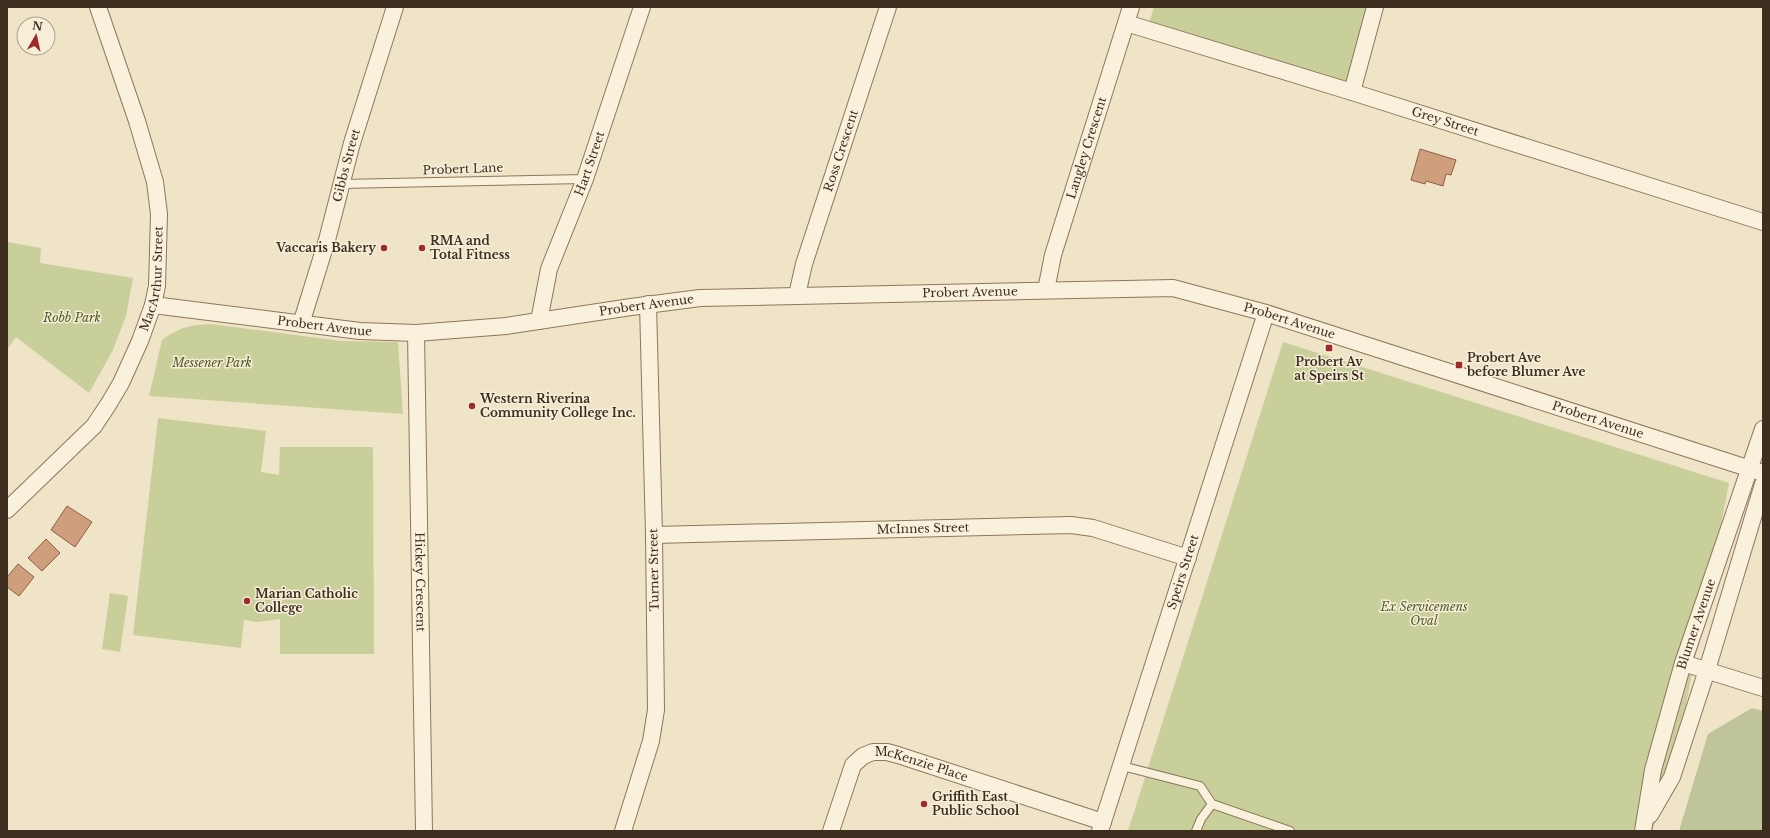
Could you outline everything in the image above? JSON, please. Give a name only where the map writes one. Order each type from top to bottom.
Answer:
[{"type":"street","name":"MacArthur Street","points":[[7,510],[94,426],[121,384],[140,341],[153,305],[158,277],[159,214],[155,182],[137,121],[98,7]]},
{"type":"street","name":"Gibbs Street","points":[[301,324],[327,240],[352,143],[395,7]]},
{"type":"street","name":"Hart Street","points":[[539,321],[549,269],[585,179],[642,7]]},
{"type":"street","name":"Ross Crescent","points":[[797,296],[804,264],[888,7]]},
{"type":"street","name":"Langley Crescent","points":[[1046,290],[1053,255],[1131,7]]},
{"type":"street","points":[[1352,92],[1375,7]]},
{"type":"street","name":"Grey Street","points":[[1126,23],[1352,92],[1763,222]]},
{"type":"street","name":"Probert Avenue","points":[[153,305],[301,324],[360,330],[416,333],[506,326],[648,304],[700,298],[1173,288],[1266,313],[1756,471]]},
{"type":"street","name":"Turner Street","points":[[623,831],[651,741],[656,710],[654,534],[648,304]]},
{"type":"street","name":"Speirs Street","points":[[1102,826],[1266,313]]},
{"type":"street","name":"Hickey Crescent","points":[[416,333],[424,831]]},
{"type":"street","name":"Blumer Avenue","points":[[1644,829],[1653,770],[1683,663],[1756,471],[1763,429]]},
{"type":"street","name":"Blumer Avenue","points":[[1644,829],[1672,777],[1707,670],[1763,484]]},
{"type":"street","name":"McInnes Street","points":[[654,534],[1071,525],[1093,528],[1188,558]]},
{"type":"street","points":[[1683,663],[1763,688]]},
{"type":"street","name":"McKenzie Place","points":[[832,831],[853,764],[863,756],[873,752],[887,752],[898,755],[1102,826]]},
{"type":"lane","name":"Probert Lane","points":[[341,184],[585,179]]},
{"type":"lane","points":[[1122,766],[1200,786],[1212,804],[1290,831]]},
{"type":"lane","points":[[1196,831],[1200,819],[1212,804]]},
{"type":"green space","points":[[1154,7],[1384,7],[1357,94],[1148,26]]},
{"type":"green space","name":"Robb Park","points":[[7,242],[41,248],[40,263],[133,278],[126,316],[113,350],[89,393],[16,337],[7,350]]},
{"type":"green space","name":"Messener Park","points":[[211,324],[341,341],[398,342],[403,414],[149,396],[162,340],[174,332],[185,328]]},
{"type":"green space","name":"Ex Servicemens Oval","points":[[1283,342],[1729,483],[1672,777],[1652,831],[1128,831]]},
{"type":"green space","points":[[158,418],[266,431],[261,472],[279,475],[280,447],[373,447],[374,654],[280,654],[280,619],[258,622],[244,620],[241,648],[133,635]]},
{"type":"green space","points":[[110,593],[128,596],[120,652],[102,649]]},
{"type":"green space","points":[[1752,708],[1763,711],[1763,831],[1679,831],[1708,734]]},
{"type":"building","points":[[1420,149],[1456,160],[1451,175],[1446,174],[1443,186],[1426,181],[1425,184],[1411,180]]},
{"type":"building","points":[[67,506],[92,522],[75,547],[51,530]]},
{"type":"building","points":[[46,539],[60,553],[42,571],[28,558]]},
{"type":"building","points":[[18,564],[34,577],[19,596],[7,587],[7,577]]},
{"type":"place","name":"Vaccaris Bakery","points":[[384,248]]},
{"type":"place","name":"RMA and Total Fitness","points":[[422,248]]},
{"type":"place","name":"Probert Av at Speirs St","points":[[1329,348]]},
{"type":"place","name":"Probert Ave before Blumer Ave","points":[[1459,365]]},
{"type":"place","name":"Western Riverina Community College Inc.","points":[[472,406]]},
{"type":"place","name":"Marian Catholic College","points":[[247,601]]},
{"type":"place","name":"Griffith East Public School","points":[[924,804]]}]
